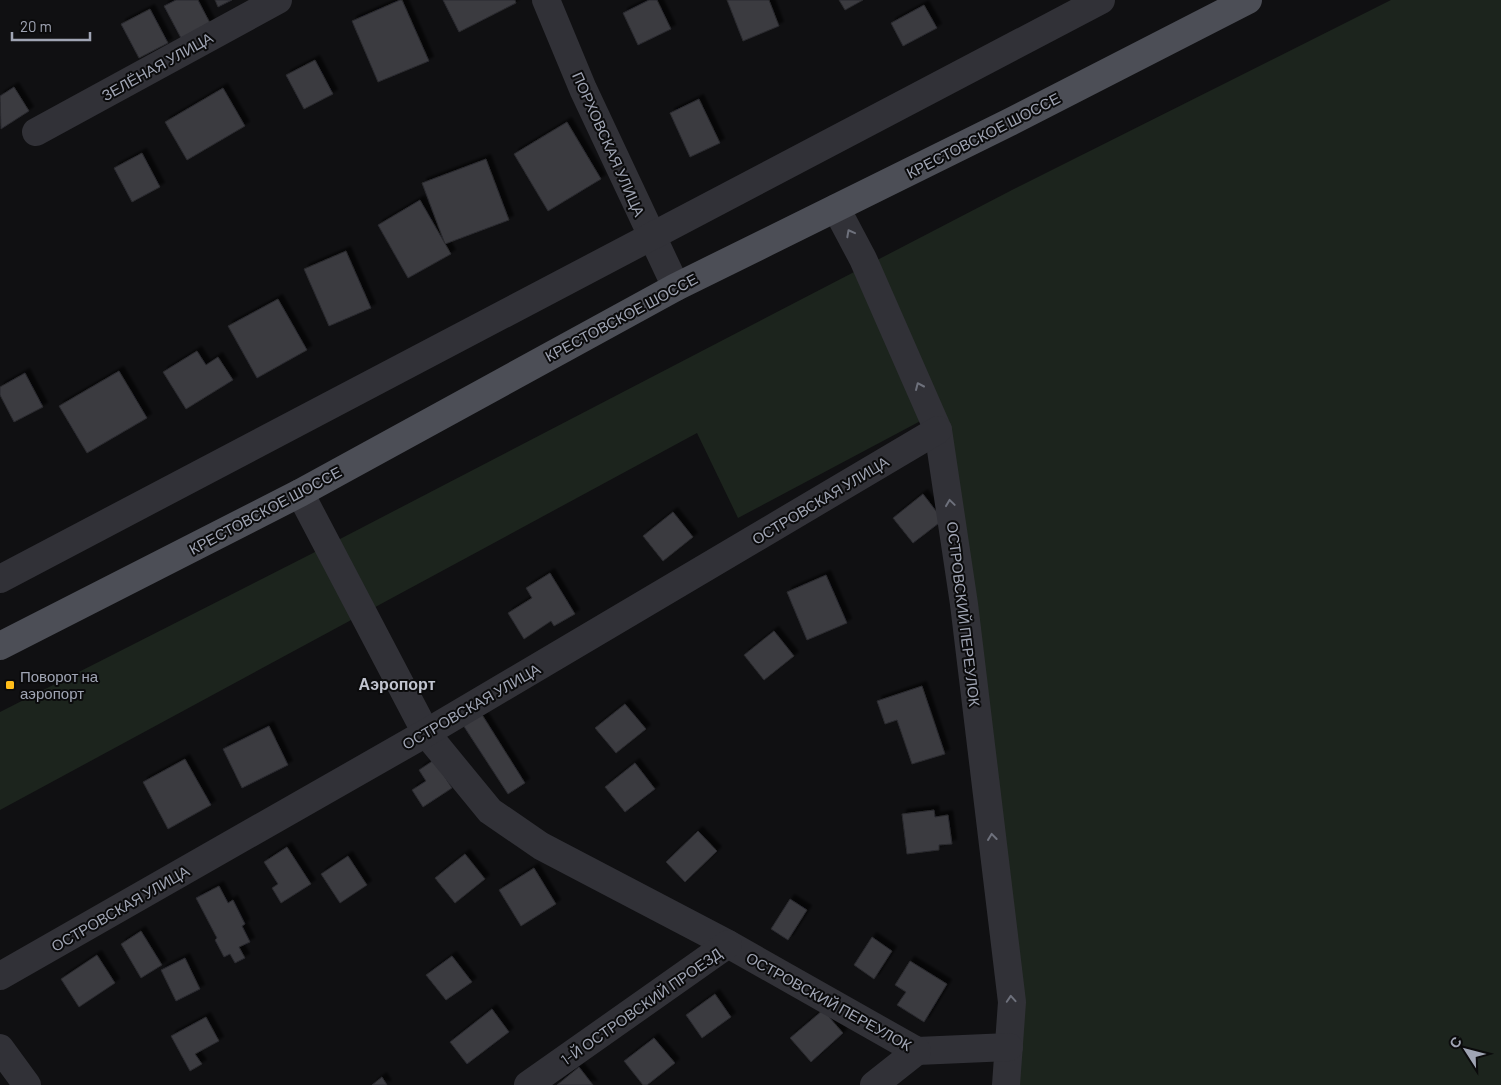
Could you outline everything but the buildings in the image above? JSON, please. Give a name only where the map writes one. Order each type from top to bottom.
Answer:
[{"type":"main road","name":"КРЕСТОВСКОЕ ШОССЕ","points":[[0,646],[300,493],[676,287],[1010,122],[1248,0]]},
{"type":"street","name":"ЗЕЛЁНАЯ УЛИЦА","points":[[36,132],[278,0]]},
{"type":"street","name":"ПОРХОВСКАЯ УЛИЦА","points":[[546,0],[583,89],[676,287]]},
{"type":"street","points":[[0,579],[1101,0]]},
{"type":"street","name":"ОСТРОВСКИЙ ПЕРЕУЛОК","points":[[300,493],[426,733],[490,811],[540,846],[728,944],[917,1050],[1009,1047],[1012,1002],[964,604],[938,430],[863,259],[836,208]]},
{"type":"street","name":"ОСТРОВСКАЯ УЛИЦА","points":[[0,976],[426,733],[938,430]]},
{"type":"street","name":"1-Й ОСТРОВСКИЙ ПРОЕЗД","points":[[528,1085],[728,944]]},
{"type":"street","points":[[1006,1085],[1009,1047]]},
{"type":"street","points":[[0,1048],[27,1085]]},
{"type":"street","points":[[874,1085],[917,1050]]},
{"type":"shaded area","points":[[1391,0],[1501,0],[1501,1085],[1014,1085],[928,417],[738,518],[697,433],[0,810],[0,712],[315,552],[1012,190]]},
{"type":"place","name":"Поворот на аэропорт","points":[[10,685]]},
{"type":"district","name":"Аэропорт","points":[[397,683]]}]
